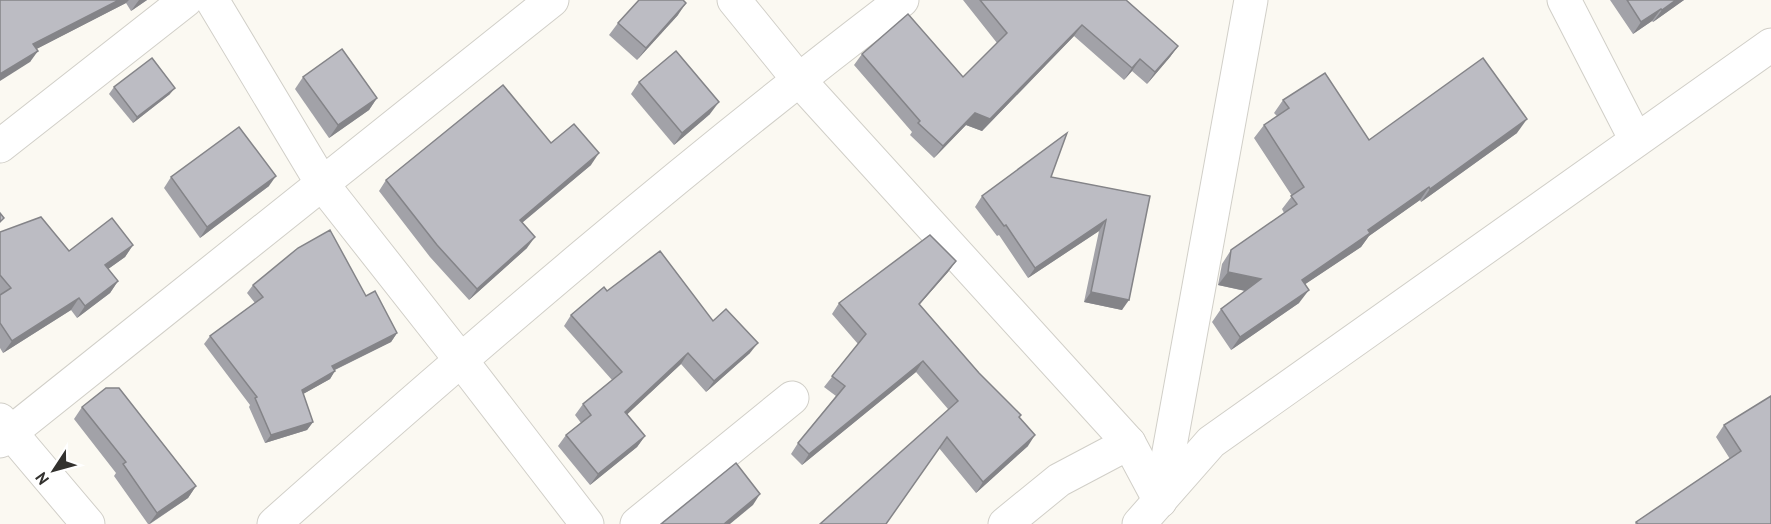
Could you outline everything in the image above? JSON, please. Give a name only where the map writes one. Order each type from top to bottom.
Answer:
[{"type":"street","points":[[0,146],[186,0]]},
{"type":"street","points":[[212,0],[323,185],[587,524]]},
{"type":"street","points":[[88,524],[3,431],[323,185],[552,0]]},
{"type":"street","points":[[735,0],[798,79],[1129,443],[1150,512]]},
{"type":"street","points":[[274,524],[460,358],[798,79],[902,0]]},
{"type":"street","points":[[1150,512],[1251,0]]},
{"type":"street","points":[[1564,0],[1636,141]]},
{"type":"street","points":[[1150,512],[1211,442],[1771,45]]},
{"type":"street","points":[[637,524],[792,398]]},
{"type":"street","points":[[1005,524],[1059,480],[1129,443]]},
{"type":"building","points":[[0,0],[119,0],[33,44],[38,51],[0,74]]},
{"type":"building","points":[[639,0],[683,0],[686,3],[646,48],[618,23]]},
{"type":"building","points":[[980,0],[1126,0],[1178,46],[1155,72],[1140,59],[1132,68],[1082,25],[990,119],[975,113],[943,146],[918,123],[920,121],[862,54],[908,14],[963,77],[1007,33]]},
{"type":"building","points":[[1627,0],[1676,0],[1641,22]]},
{"type":"building","points":[[342,49],[377,98],[338,125],[303,77]]},
{"type":"building","points":[[676,51],[719,102],[682,133],[639,82]]},
{"type":"building","points":[[152,58],[175,88],[137,117],[114,87]]},
{"type":"building","points":[[1483,58],[1527,119],[1430,189],[1429,187],[1368,230],[1370,233],[1302,280],[1309,290],[1240,337],[1221,309],[1261,279],[1228,272],[1231,250],[1297,204],[1291,196],[1304,187],[1264,125],[1289,108],[1283,100],[1325,73],[1369,140]]},
{"type":"building","points":[[503,85],[551,143],[574,124],[599,153],[520,220],[535,237],[477,289],[437,245],[386,180]]},
{"type":"building","points":[[239,127],[276,176],[207,227],[171,177]]},
{"type":"building","points":[[1067,133],[1051,177],[1150,196],[1129,300],[1091,292],[1106,220],[1035,268],[1006,225],[1004,226],[982,196]]},
{"type":"building","points":[[41,217],[69,251],[112,218],[133,245],[105,265],[118,281],[85,306],[79,298],[12,341],[0,323],[0,295],[11,288],[0,275],[0,232]]},
{"type":"building","points":[[330,230],[366,296],[375,291],[397,333],[332,366],[335,371],[302,390],[313,422],[271,435],[255,398],[257,397],[210,336],[263,297],[253,285],[298,248]]},
{"type":"building","points":[[930,235],[956,261],[919,304],[979,373],[1021,415],[1019,417],[1035,435],[983,482],[947,437],[886,524],[820,524],[958,401],[923,361],[809,454],[798,443],[845,386],[832,376],[866,334],[839,303]]},
{"type":"building","points":[[660,251],[713,321],[726,309],[758,343],[714,381],[688,353],[625,412],[645,436],[598,474],[566,435],[591,415],[583,404],[622,372],[571,315],[604,287],[607,291]]},
{"type":"building","points":[[106,388],[119,388],[196,486],[157,513],[123,464],[126,462],[82,407]]},
{"type":"building","points":[[1771,396],[1771,524],[1638,524],[1636,522],[1741,451],[1724,425]]},
{"type":"building","points":[[736,463],[760,494],[724,524],[661,524]]}]
